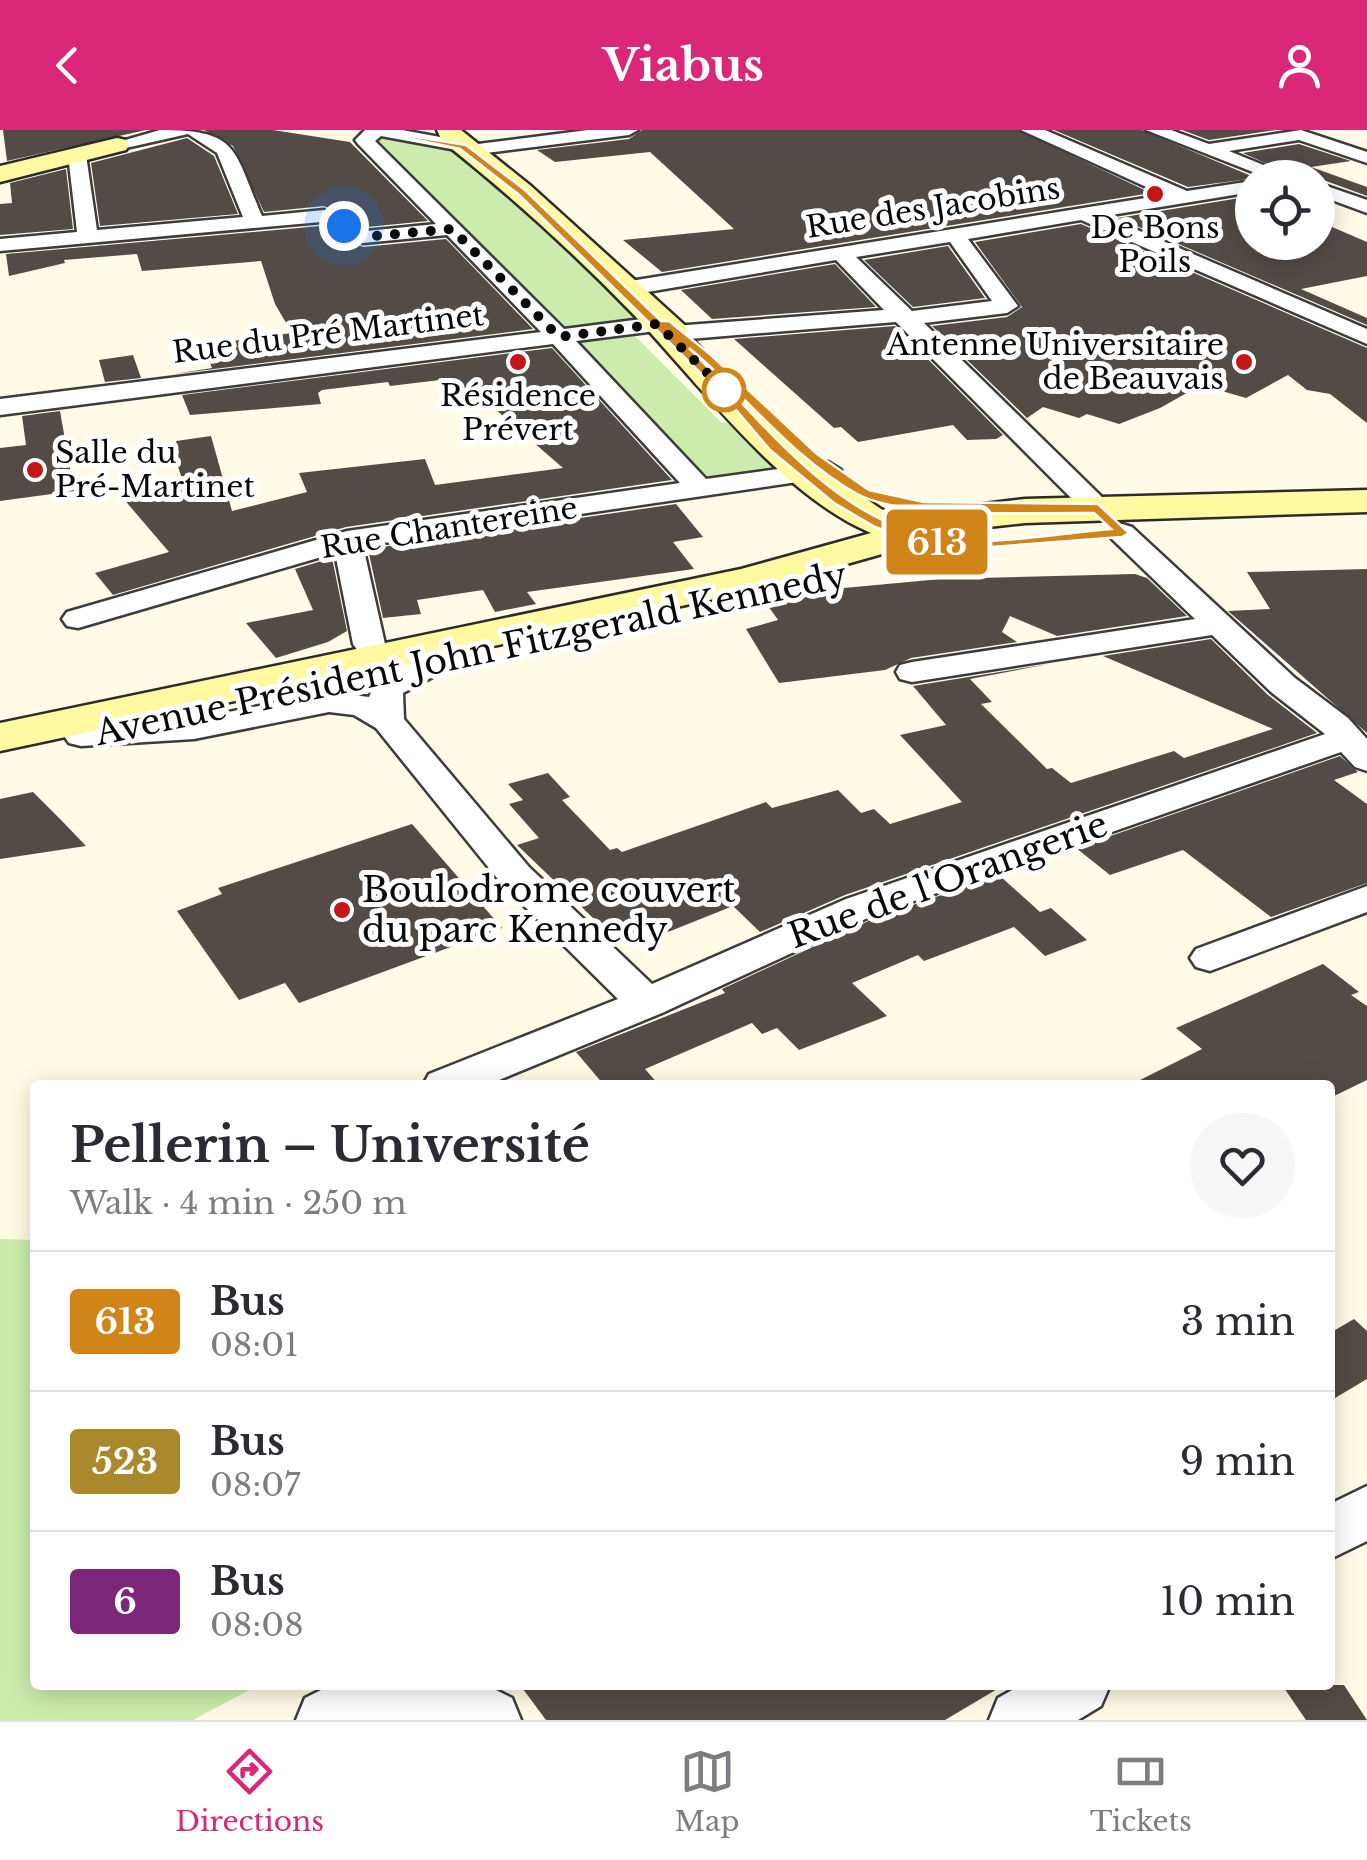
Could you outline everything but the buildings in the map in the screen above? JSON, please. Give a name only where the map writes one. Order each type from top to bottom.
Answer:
[{"type":"main road","points":[[463,139],[819,478],[902,534],[950,544],[1001,543],[1110,521],[1367,501]]},
{"type":"main road","points":[[0,174],[117,145]]},
{"type":"main road","points":[[819,478],[890,501],[942,507],[1058,510],[1171,532],[1367,529]]},
{"type":"main road","points":[[798,568],[825,549],[837,532],[838,517],[819,478]]},
{"type":"main road","name":"Avenue Président John Fitzgerald Kennedy","points":[[0,737],[798,568],[902,534],[986,514],[1058,510]]},
{"type":"main road","points":[[1171,532],[1367,519]]},
{"type":"main road","name":"Avenue Président John Fitzgerald Kennedy","points":[[0,753],[426,668],[1001,543]]},
{"type":"street","points":[[117,145],[167,130]]},
{"type":"street","points":[[117,145],[183,130]]},
{"type":"street","points":[[194,130],[225,150],[256,222]]},
{"type":"street","points":[[629,130],[424,140],[375,130],[364,140],[559,337],[700,489]]},
{"type":"street","points":[[1030,130],[1185,198]]},
{"type":"street","points":[[1155,130],[1238,160]]},
{"type":"street","points":[[1209,149],[1300,135],[1367,158]]},
{"type":"street","points":[[77,155],[88,238]]},
{"type":"street","points":[[1340,174],[1367,207]]},
{"type":"street","name":"Rue des Jacobins","points":[[655,318],[841,254],[1235,189]]},
{"type":"street","points":[[1084,214],[1367,337]]},
{"type":"street","points":[[0,244],[324,216],[363,237],[452,229]]},
{"type":"street","points":[[655,318],[903,318],[1007,306],[956,235]]},
{"type":"street","points":[[841,254],[1218,625],[1357,749]]},
{"type":"street","name":"Rue du Pré Martinet","points":[[0,408],[559,337],[655,318]]},
{"type":"street","name":"Rue Chantereine","points":[[78,620],[347,540],[700,489],[819,478]]},
{"type":"street","points":[[347,540],[369,644]]},
{"type":"street","points":[[912,672],[1218,625]]},
{"type":"street","points":[[388,721],[384,694],[398,680],[426,668]]},
{"type":"street","points":[[81,736],[194,729],[342,702],[363,706],[388,721],[516,875],[647,1003]]},
{"type":"street","name":"Rue de l'Orangerie","points":[[457,1080],[647,1003],[860,907],[1357,749]]},
{"type":"street","points":[[1210,958],[1367,898]]},
{"type":"street","points":[[1335,1531],[1367,1511]]},
{"type":"street","points":[[326,1720],[380,1690]]},
{"type":"street","points":[[400,1690],[454,1701],[490,1720]]},
{"type":"street","points":[[1020,1720],[1070,1690]]},
{"type":"green space","points":[[384,136],[463,153],[634,315],[632,333],[722,423],[734,422],[777,468],[767,474],[705,481],[564,328],[371,140]]},
{"type":"green space","points":[[0,1239],[30,1240],[30,1690],[250,1690],[193,1720],[0,1720]]},
{"type":"bus line","name":"613","points":[[373,130],[463,147],[522,192],[730,395],[774,448],[839,500],[880,524],[933,542],[965,545],[1122,533],[1098,508],[924,506],[865,493],[812,457],[665,324]]},
{"type":"place","name":"De Bons Poils","points":[[1155,194]]},
{"type":"place","name":"Résidence Prévert","points":[[518,362]]},
{"type":"place","name":"Antenne Universitaire de Beauvais","points":[[1244,362]]},
{"type":"place","name":"Salle du Pré-Martinet","points":[[35,470]]},
{"type":"place","name":"Boulodrome couvert du parc Kennedy","points":[[342,910]]},
{"type":"route","points":[[344,226],[363,237],[452,229],[559,337],[657,324],[730,395],[724,390]]}]
